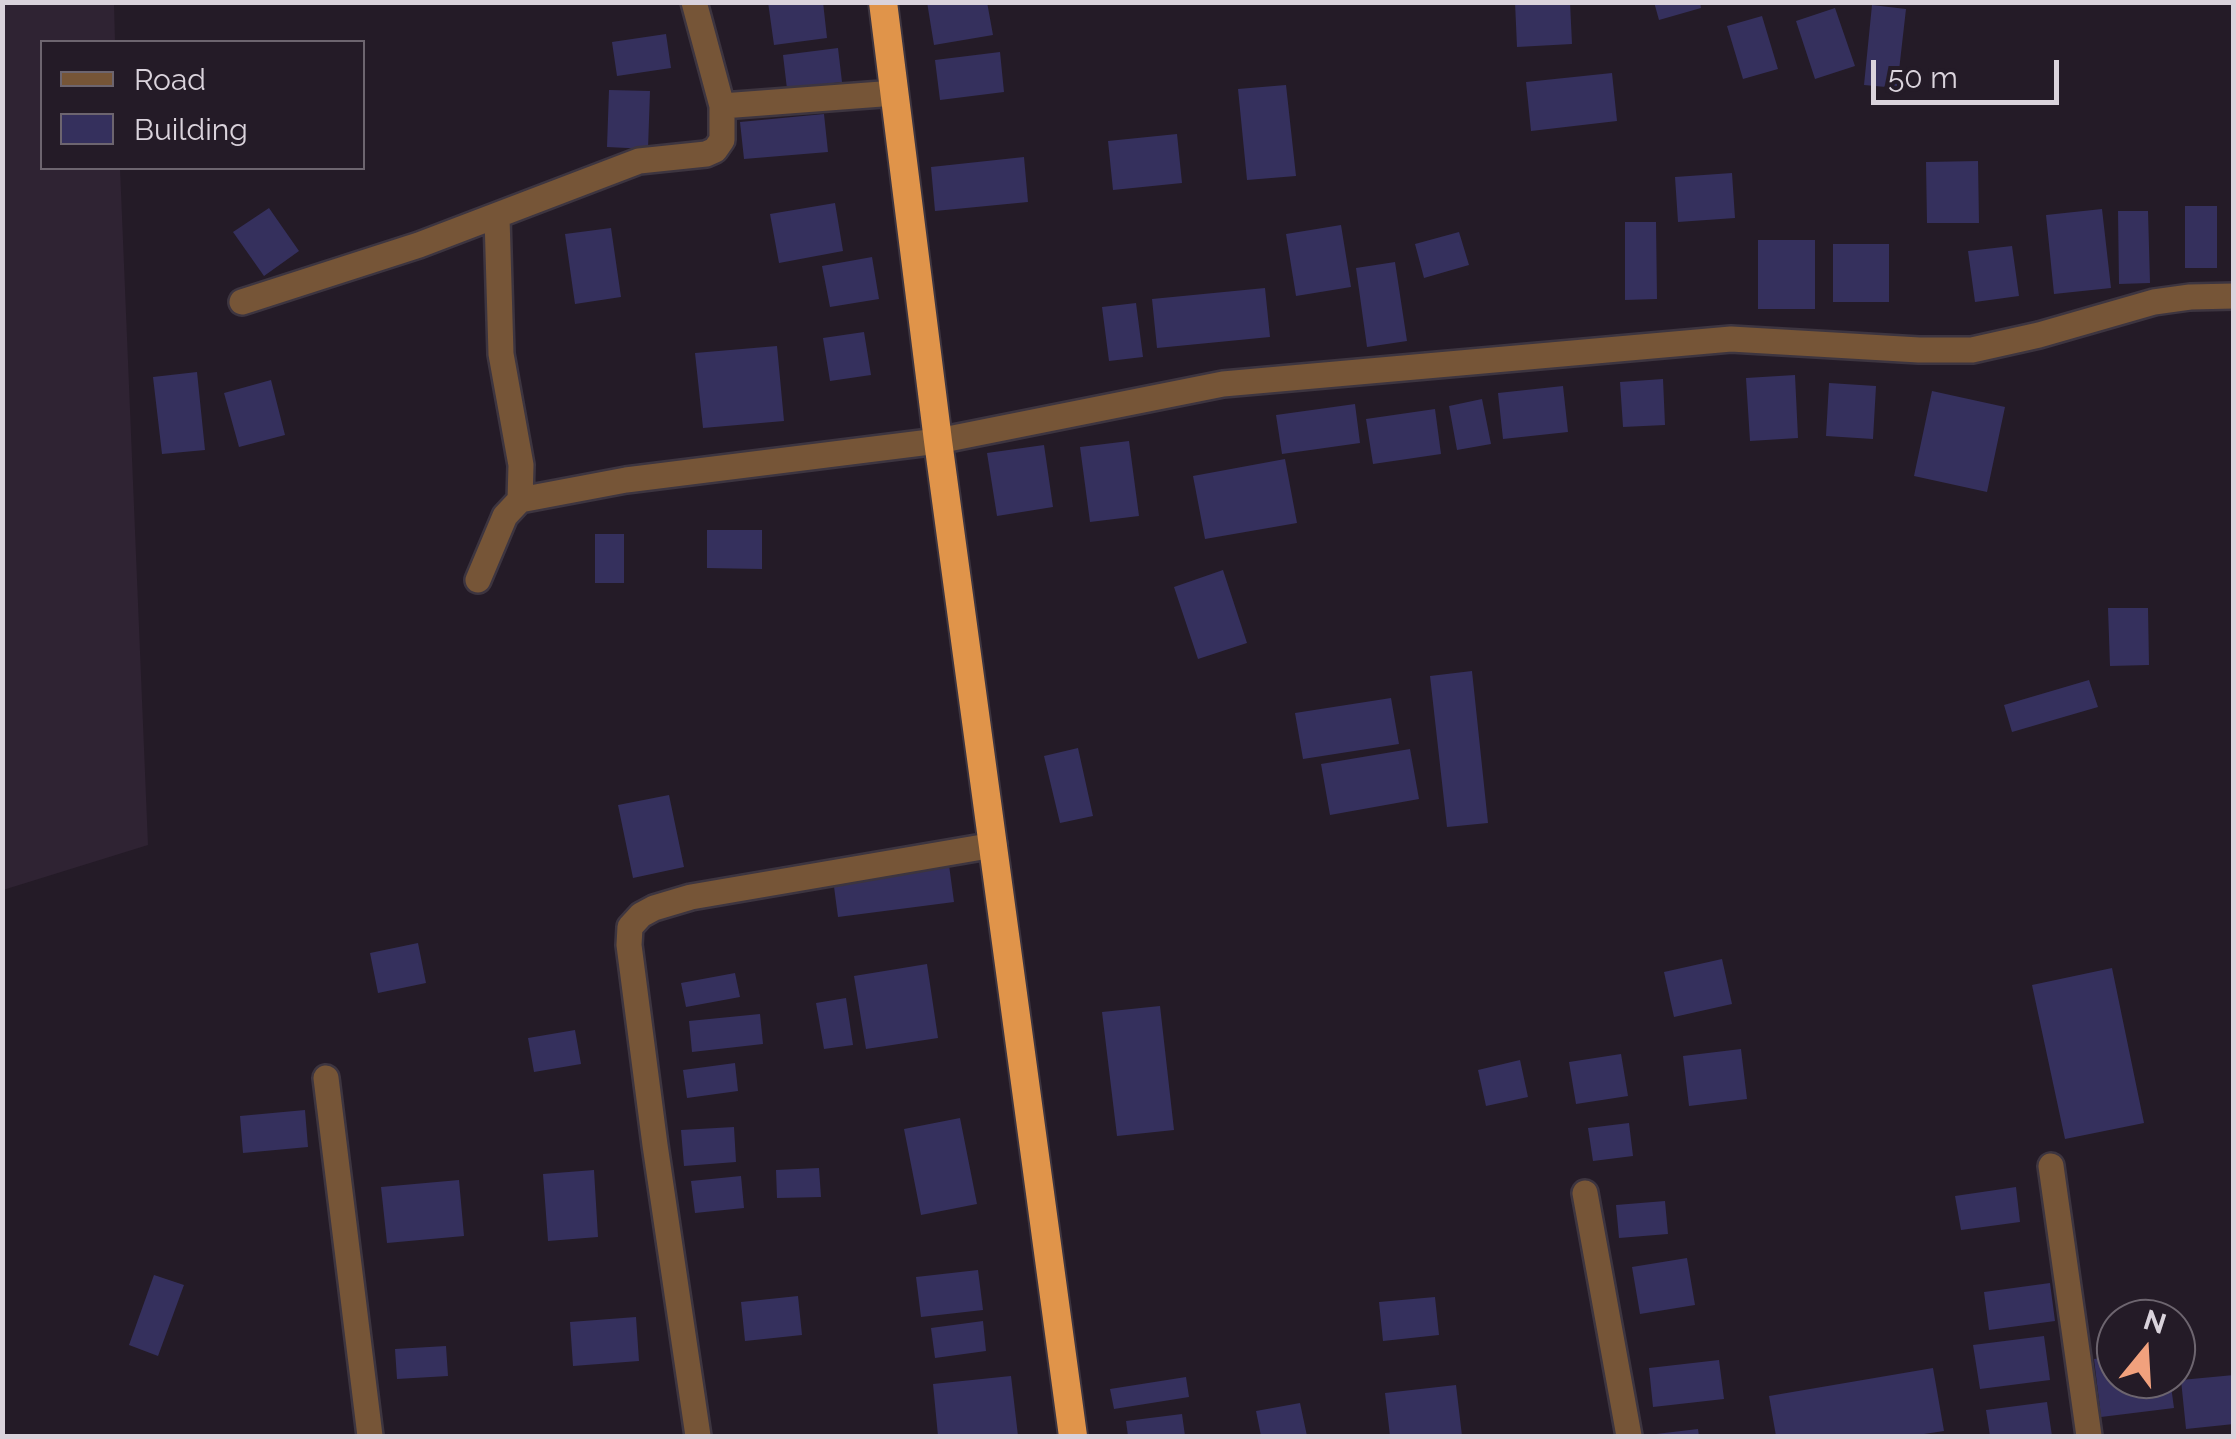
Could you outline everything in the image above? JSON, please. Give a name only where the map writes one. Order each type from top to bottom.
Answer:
[{"type":"highway","points":[[883,2],[1072,1436]]},
{"type":"street","points":[[242,302],[497,217],[639,162],[716,150],[722,140],[722,106],[694,2]]},
{"type":"street","points":[[722,106],[895,93]]},
{"type":"street","points":[[497,217],[501,354],[521,465],[520,500]]},
{"type":"street","points":[[478,580],[500,528],[520,500],[690,470],[938,441],[1223,384],[1732,339],[1972,350],[2040,336],[2154,302],[2190,296],[2234,296]]},
{"type":"street","points":[[698,1436],[654,1145],[630,927],[641,915],[691,897],[994,845]]},
{"type":"street","points":[[326,1078],[370,1436]]},
{"type":"street","points":[[2051,1166],[2089,1436]]},
{"type":"street","points":[[1585,1193],[1629,1436]]},
{"type":"shaded area","points":[[3,2],[114,3],[115,40],[40,40],[40,170],[120,170],[148,845],[3,890]]},
{"type":"building","points":[[768,2],[823,2],[827,38],[774,45]]},
{"type":"building","points":[[927,2],[987,2],[993,35],[934,45]]},
{"type":"building","points":[[1515,2],[1570,2],[1572,44],[1517,47]]},
{"type":"building","points":[[1654,2],[1700,2],[1701,8],[1659,20]]},
{"type":"building","points":[[1872,5],[1906,9],[1897,88],[1864,85]]},
{"type":"building","points":[[1835,8],[1855,66],[1815,79],[1796,21]]},
{"type":"building","points":[[1762,16],[1778,69],[1743,79],[1727,26]]},
{"type":"building","points":[[666,34],[671,68],[617,76],[612,42]]},
{"type":"building","points":[[838,48],[842,82],[787,89],[783,55]]},
{"type":"building","points":[[1000,52],[1004,92],[940,100],[935,60]]},
{"type":"building","points":[[1612,73],[1617,121],[1531,131],[1526,82]]},
{"type":"building","points":[[1286,85],[1296,176],[1247,180],[1238,89]]},
{"type":"building","points":[[609,90],[650,91],[648,149],[607,147]]},
{"type":"building","points":[[824,114],[828,152],[744,159],[740,122]]},
{"type":"building","points":[[1177,134],[1182,183],[1113,190],[1108,141]]},
{"type":"building","points":[[1024,157],[1028,202],[935,211],[931,167]]},
{"type":"building","points":[[1978,161],[1979,223],[1927,223],[1926,162]]},
{"type":"building","points":[[1732,173],[1735,218],[1678,222],[1675,177]]},
{"type":"building","points":[[835,203],[843,251],[779,263],[770,214]]},
{"type":"building","points":[[2185,206],[2217,206],[2217,268],[2185,268]]},
{"type":"building","points":[[269,208],[299,251],[264,276],[233,232]]},
{"type":"building","points":[[2102,209],[2111,288],[2054,294],[2046,215]]},
{"type":"building","points":[[2118,211],[2148,211],[2150,283],[2119,284]]},
{"type":"building","points":[[1625,222],[1656,222],[1657,299],[1625,300]]},
{"type":"building","points":[[1341,225],[1351,287],[1296,296],[1286,234]]},
{"type":"building","points":[[611,228],[621,297],[575,304],[565,234]]},
{"type":"building","points":[[1459,232],[1469,265],[1424,278],[1415,244]]},
{"type":"building","points":[[1758,240],[1815,240],[1815,309],[1758,309]]},
{"type":"building","points":[[1833,244],[1889,244],[1889,302],[1833,302]]},
{"type":"building","points":[[2012,246],[2019,296],[1975,302],[1968,251]]},
{"type":"building","points":[[872,257],[879,299],[830,307],[822,266]]},
{"type":"building","points":[[1395,262],[1407,341],[1367,347],[1356,268]]},
{"type":"building","points":[[1265,288],[1270,337],[1157,348],[1152,299]]},
{"type":"building","points":[[1136,303],[1143,357],[1109,361],[1102,307]]},
{"type":"building","points":[[864,332],[871,375],[830,381],[823,338]]},
{"type":"building","points":[[777,346],[784,421],[703,428],[695,353]]},
{"type":"building","points":[[197,372],[205,450],[162,454],[153,377]]},
{"type":"building","points":[[1795,375],[1798,438],[1750,441],[1746,378]]},
{"type":"building","points":[[1663,379],[1665,425],[1623,427],[1620,382]]},
{"type":"building","points":[[271,380],[285,435],[239,447],[224,393]]},
{"type":"building","points":[[1829,383],[1876,386],[1873,439],[1826,436]]},
{"type":"building","points":[[1563,386],[1568,432],[1503,439],[1498,393]]},
{"type":"building","points":[[1932,391],[2005,407],[1987,492],[1914,476]]},
{"type":"building","points":[[1482,399],[1491,444],[1457,450],[1449,406]]},
{"type":"building","points":[[1355,404],[1360,443],[1282,454],[1276,415]]},
{"type":"building","points":[[1435,409],[1441,454],[1373,464],[1366,419]]},
{"type":"building","points":[[1129,441],[1139,516],[1090,522],[1080,447]]},
{"type":"building","points":[[1044,445],[1053,507],[997,516],[987,453]]},
{"type":"building","points":[[1285,459],[1297,523],[1205,539],[1193,476]]},
{"type":"building","points":[[707,530],[762,530],[762,569],[707,568]]},
{"type":"building","points":[[595,534],[624,534],[624,583],[595,583]]},
{"type":"building","points":[[1223,570],[1247,643],[1198,659],[1174,587]]},
{"type":"building","points":[[2108,608],[2148,608],[2149,665],[2110,666]]},
{"type":"building","points":[[1472,671],[1488,823],[1447,827],[1430,676]]},
{"type":"building","points":[[2089,680],[2098,707],[2012,732],[2004,705]]},
{"type":"building","points":[[1391,698],[1399,744],[1303,759],[1295,713]]},
{"type":"building","points":[[1078,748],[1093,816],[1060,823],[1044,756]]},
{"type":"building","points":[[1410,749],[1419,799],[1330,815],[1321,764]]},
{"type":"building","points":[[669,795],[684,867],[633,878],[618,805]]},
{"type":"building","points":[[949,865],[954,902],[838,917],[833,879]]},
{"type":"building","points":[[418,943],[426,983],[378,993],[370,953]]},
{"type":"building","points":[[1722,959],[1732,1004],[1674,1017],[1664,972]]},
{"type":"building","points":[[927,964],[938,1038],[866,1049],[854,976]]},
{"type":"building","points":[[2112,968],[2144,1123],[2065,1139],[2032,985]]},
{"type":"building","points":[[735,973],[740,997],[686,1007],[681,983]]},
{"type":"building","points":[[846,998],[853,1045],[824,1049],[816,1003]]},
{"type":"building","points":[[1160,1006],[1174,1130],[1117,1136],[1102,1012]]},
{"type":"building","points":[[760,1014],[763,1044],[692,1052],[689,1021]]},
{"type":"building","points":[[575,1030],[581,1064],[534,1072],[528,1038]]},
{"type":"building","points":[[1741,1049],[1747,1099],[1689,1106],[1683,1056]]},
{"type":"building","points":[[1621,1054],[1628,1096],[1576,1104],[1569,1062]]},
{"type":"building","points":[[1520,1060],[1528,1097],[1486,1106],[1478,1070]]},
{"type":"building","points":[[735,1063],[738,1091],[687,1098],[683,1070]]},
{"type":"building","points":[[305,1110],[308,1147],[243,1153],[240,1116]]},
{"type":"building","points":[[960,1118],[977,1204],[921,1215],[904,1129]]},
{"type":"building","points":[[1629,1123],[1633,1156],[1593,1161],[1588,1128]]},
{"type":"building","points":[[734,1127],[736,1162],[684,1166],[681,1130]]},
{"type":"building","points":[[819,1168],[821,1197],[777,1198],[776,1170]]},
{"type":"building","points":[[594,1170],[598,1237],[548,1241],[543,1174]]},
{"type":"building","points":[[741,1176],[744,1208],[695,1213],[691,1181]]},
{"type":"building","points":[[459,1180],[464,1236],[387,1243],[381,1187]]},
{"type":"building","points":[[2016,1187],[2020,1222],[1961,1230],[1955,1196]]},
{"type":"building","points":[[1665,1201],[1668,1234],[1619,1238],[1616,1205]]},
{"type":"building","points":[[1687,1258],[1695,1305],[1640,1314],[1632,1267]]},
{"type":"building","points":[[978,1270],[983,1310],[921,1317],[916,1277]]},
{"type":"building","points":[[154,1275],[184,1285],[158,1356],[129,1345]]},
{"type":"building","points":[[2050,1283],[2055,1321],[1989,1330],[1984,1292]]},
{"type":"building","points":[[798,1296],[802,1335],[745,1341],[741,1302]]},
{"type":"building","points":[[1435,1297],[1439,1335],[1383,1341],[1379,1302]]},
{"type":"building","points":[[636,1317],[639,1361],[573,1366],[570,1322]]},
{"type":"building","points":[[983,1321],[986,1351],[935,1358],[931,1328]]},
{"type":"building","points":[[2044,1336],[2050,1380],[1980,1389],[1973,1345]]},
{"type":"building","points":[[446,1346],[448,1376],[397,1379],[395,1349]]},
{"type":"building","points":[[1719,1360],[1724,1399],[1653,1407],[1649,1368]]},
{"type":"building","points":[[1933,1368],[1944,1431],[1911,1436],[1776,1436],[1769,1396]]},
{"type":"building","points":[[2234,1375],[2234,1424],[2186,1429],[2183,1399],[2196,1399],[2196,1379]]},
{"type":"building","points":[[1011,1376],[1018,1436],[938,1436],[933,1384]]},
{"type":"building","points":[[1186,1377],[1189,1397],[1114,1409],[1110,1389]]},
{"type":"building","points":[[1456,1385],[1462,1436],[1390,1436],[1385,1393]]},
{"type":"building","points":[[2099,1399],[2173,1399],[2174,1408],[2101,1417]]},
{"type":"building","points":[[2047,1402],[2052,1436],[1990,1436],[1986,1410]]},
{"type":"building","points":[[1300,1403],[1307,1436],[1261,1436],[1256,1411]]},
{"type":"building","points":[[1182,1414],[1185,1436],[1128,1436],[1126,1421]]},
{"type":"building","points":[[1698,1429],[1699,1436],[1656,1436],[1656,1434]]}]
